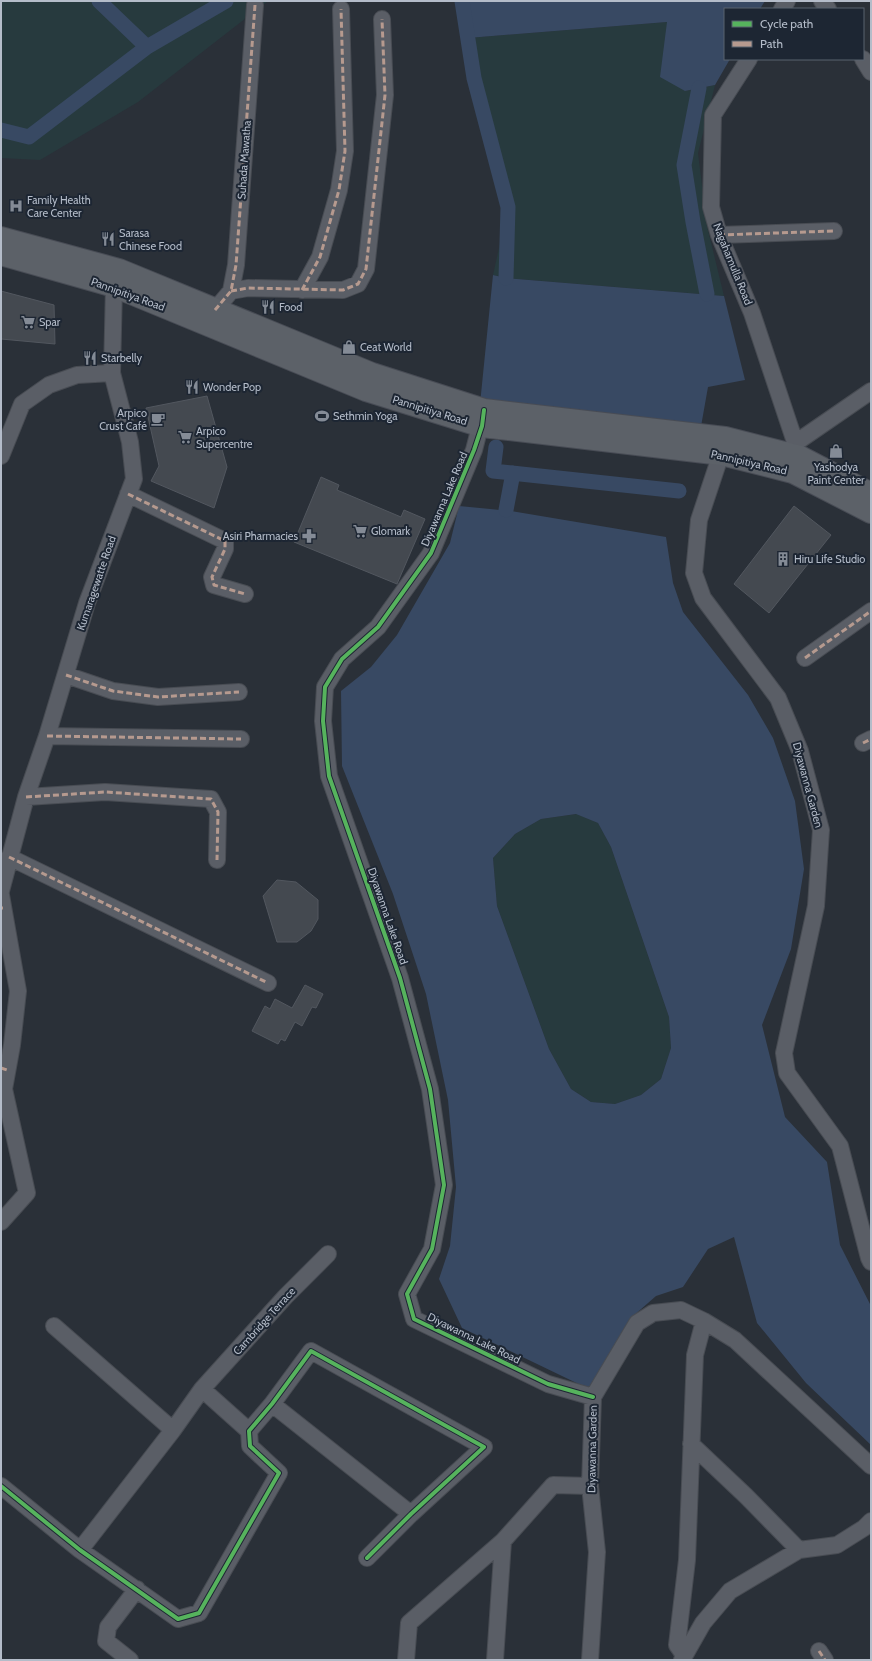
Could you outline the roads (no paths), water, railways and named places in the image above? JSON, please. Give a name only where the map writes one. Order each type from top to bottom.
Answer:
[{"type":"main road","name":"Pannipitiya Road","points":[[1,238],[116,278],[215,310],[483,418]]},
{"type":"main road","name":"Pannipitiya Road","points":[[1,254],[116,278],[366,390],[483,418],[724,446],[796,458],[871,494]]},
{"type":"main road","name":"Pannipitiya Road","points":[[796,458],[871,512]]},
{"type":"street","name":"Suhada Mawatha","points":[[215,310],[231,291],[236,265],[255,4]]},
{"type":"street","points":[[302,290],[320,257],[339,190],[345,151],[341,8]]},
{"type":"street","points":[[231,291],[248,288],[343,290],[358,284],[366,269],[386,95],[382,19]]},
{"type":"street","name":"Nagahamulla Road","points":[[748,60],[713,115],[711,208],[719,235],[752,313],[796,458]]},
{"type":"street","points":[[864,60],[871,72]]},
{"type":"street","points":[[719,235],[834,231]]},
{"type":"street","name":"Kumaragewatte Road","points":[[1,891],[26,797],[47,736],[87,603],[134,479],[130,442],[112,373],[116,278]]},
{"type":"street","points":[[1,456],[22,404],[49,385],[77,375],[112,373]]},
{"type":"street","points":[[796,458],[871,391]]},
{"type":"street","name":"Diyawanna Lake Road","points":[[483,418],[472,456],[431,553],[378,627],[342,659],[325,687],[323,721],[329,776],[400,978],[430,1089],[444,1185],[432,1249],[407,1294],[409,1306],[414,1319],[548,1384],[593,1397]]},
{"type":"street","name":"Diyawanna Garden","points":[[724,446],[699,520],[694,573],[703,598],[778,698],[800,751],[820,830],[820,837],[816,906],[784,1053],[787,1073],[840,1146],[868,1258],[871,1262]]},
{"type":"street","points":[[128,494],[224,541],[225,549],[212,577],[214,585],[245,594]]},
{"type":"street","points":[[805,658],[871,611]]},
{"type":"street","points":[[66,675],[113,691],[158,697],[239,692]]},
{"type":"street","points":[[47,736],[241,738]]},
{"type":"street","points":[[26,797],[105,792],[211,799],[218,812],[217,860]]},
{"type":"street","points":[[9,857],[268,983]]},
{"type":"street","points":[[1,1222],[27,1193],[2,1089],[4,1069],[18,991],[2,904]]},
{"type":"street","name":"Cambridge Terrace","points":[[80,1550],[202,1390],[285,1297],[328,1254]]},
{"type":"street","name":"Diyawanna Garden","points":[[590,1660],[597,1552],[590,1486],[593,1397],[637,1324],[653,1312],[681,1310],[704,1321],[735,1340],[871,1466]]},
{"type":"street","points":[[683,1658],[677,1645],[687,1560],[695,1355],[704,1321]]},
{"type":"street","points":[[54,1326],[173,1430]]},
{"type":"street","points":[[1,1486],[80,1550],[178,1619],[199,1613],[279,1473],[250,1446],[249,1431],[272,1404],[311,1351],[484,1447],[411,1514],[366,1558]]},
{"type":"street","points":[[202,1390],[249,1431]]},
{"type":"street","points":[[272,1404],[411,1514]]},
{"type":"street","points":[[691,1444],[746,1496],[799,1550]]},
{"type":"street","points":[[406,1660],[409,1623],[503,1541],[553,1485],[590,1486]]},
{"type":"street","points":[[683,1658],[703,1623],[730,1591],[799,1550],[837,1545],[864,1528],[871,1521]]},
{"type":"street","points":[[495,1660],[503,1541]]},
{"type":"street","points":[[130,1660],[106,1641],[108,1627],[137,1590]]},
{"type":"water","points":[[462,1],[765,1],[761,8],[724,8],[724,60],[729,60],[715,85],[685,91],[660,77],[667,22],[468,38]]},
{"type":"water","points":[[493,275],[506,278],[724,296],[745,380],[708,387],[700,432],[480,404]]},
{"type":"water","points":[[459,506],[511,511],[666,537],[673,583],[683,612],[748,695],[773,738],[795,801],[804,869],[791,949],[762,1025],[785,1117],[827,1162],[840,1245],[871,1306],[871,1445],[806,1383],[757,1323],[734,1237],[708,1249],[683,1287],[656,1296],[632,1317],[589,1389],[462,1328],[439,1279],[450,1246],[456,1187],[448,1100],[426,994],[393,894],[342,766],[341,691],[371,667],[397,635],[450,543]],"holes":[[[576,814],[598,823],[611,847],[669,1017],[671,1048],[661,1079],[641,1095],[615,1104],[591,1102],[571,1089],[549,1049],[497,906],[493,858],[515,834],[541,819]]]},
{"type":"waterway","points":[[99,1],[147,47]]},
{"type":"waterway","points":[[1,130],[29,137],[147,47],[226,1]]},
{"type":"waterway","points":[[462,1],[474,78],[508,207],[506,278]]},
{"type":"waterway","points":[[699,88],[684,165],[707,294]]},
{"type":"waterway","points":[[496,447],[493,471],[679,491]]},
{"type":"waterway","points":[[506,510],[513,473]]},
{"type":"place","name":"Family Health Care Center","points":[[16,206]]},
{"type":"place","name":"Sarasa Chinese Food","points":[[108,239]]},
{"type":"place","name":"Food","points":[[268,307]]},
{"type":"place","name":"Spar","points":[[28,322]]},
{"type":"place","name":"Ceat World","points":[[349,347]]},
{"type":"place","name":"Starbelly","points":[[90,358]]},
{"type":"place","name":"Wonder Pop","points":[[192,387]]},
{"type":"place","name":"Sethmin Yoga","points":[[322,416]]},
{"type":"place","name":"Arpico Crust Café","points":[[158,419]]},
{"type":"place","name":"Arpico Supercentre","points":[[185,437]]},
{"type":"place","name":"Yashodya Paint Center","points":[[836,451]]},
{"type":"place","name":"Glomark","points":[[360,531]]},
{"type":"place","name":"Asiri Pharmacies","points":[[309,536]]},
{"type":"place","name":"Hiru Life Studio","points":[[783,559]]}]
